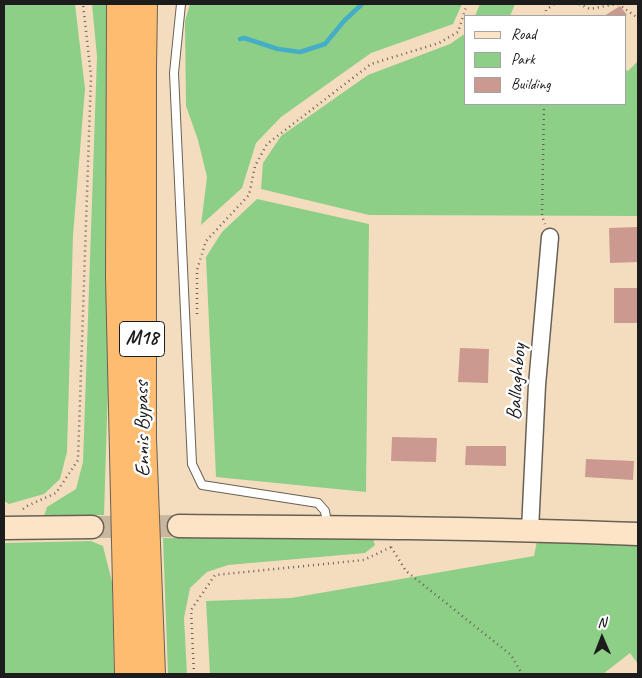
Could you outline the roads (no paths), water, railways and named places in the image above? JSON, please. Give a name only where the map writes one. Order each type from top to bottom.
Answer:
[{"type":"highway","name":"Ennis Bypass","points":[[121,4],[120,277],[129,674]]},
{"type":"highway","name":"Ennis Bypass","points":[[143,4],[142,439],[151,674]]},
{"type":"main road","points":[[179,526],[530,530],[638,534]]},
{"type":"main road","points":[[4,528],[92,527]]},
{"type":"street","name":"Ballaghboy","points":[[530,530],[537,385],[550,237]]},
{"type":"lane","points":[[181,4],[174,73],[192,464],[202,485],[318,503],[325,511],[327,527]]},
{"type":"waterway","points":[[240,39],[244,38],[278,49],[300,52],[325,44],[344,21],[362,4]]},
{"type":"tunnel","points":[[92,527],[179,526]]}]
